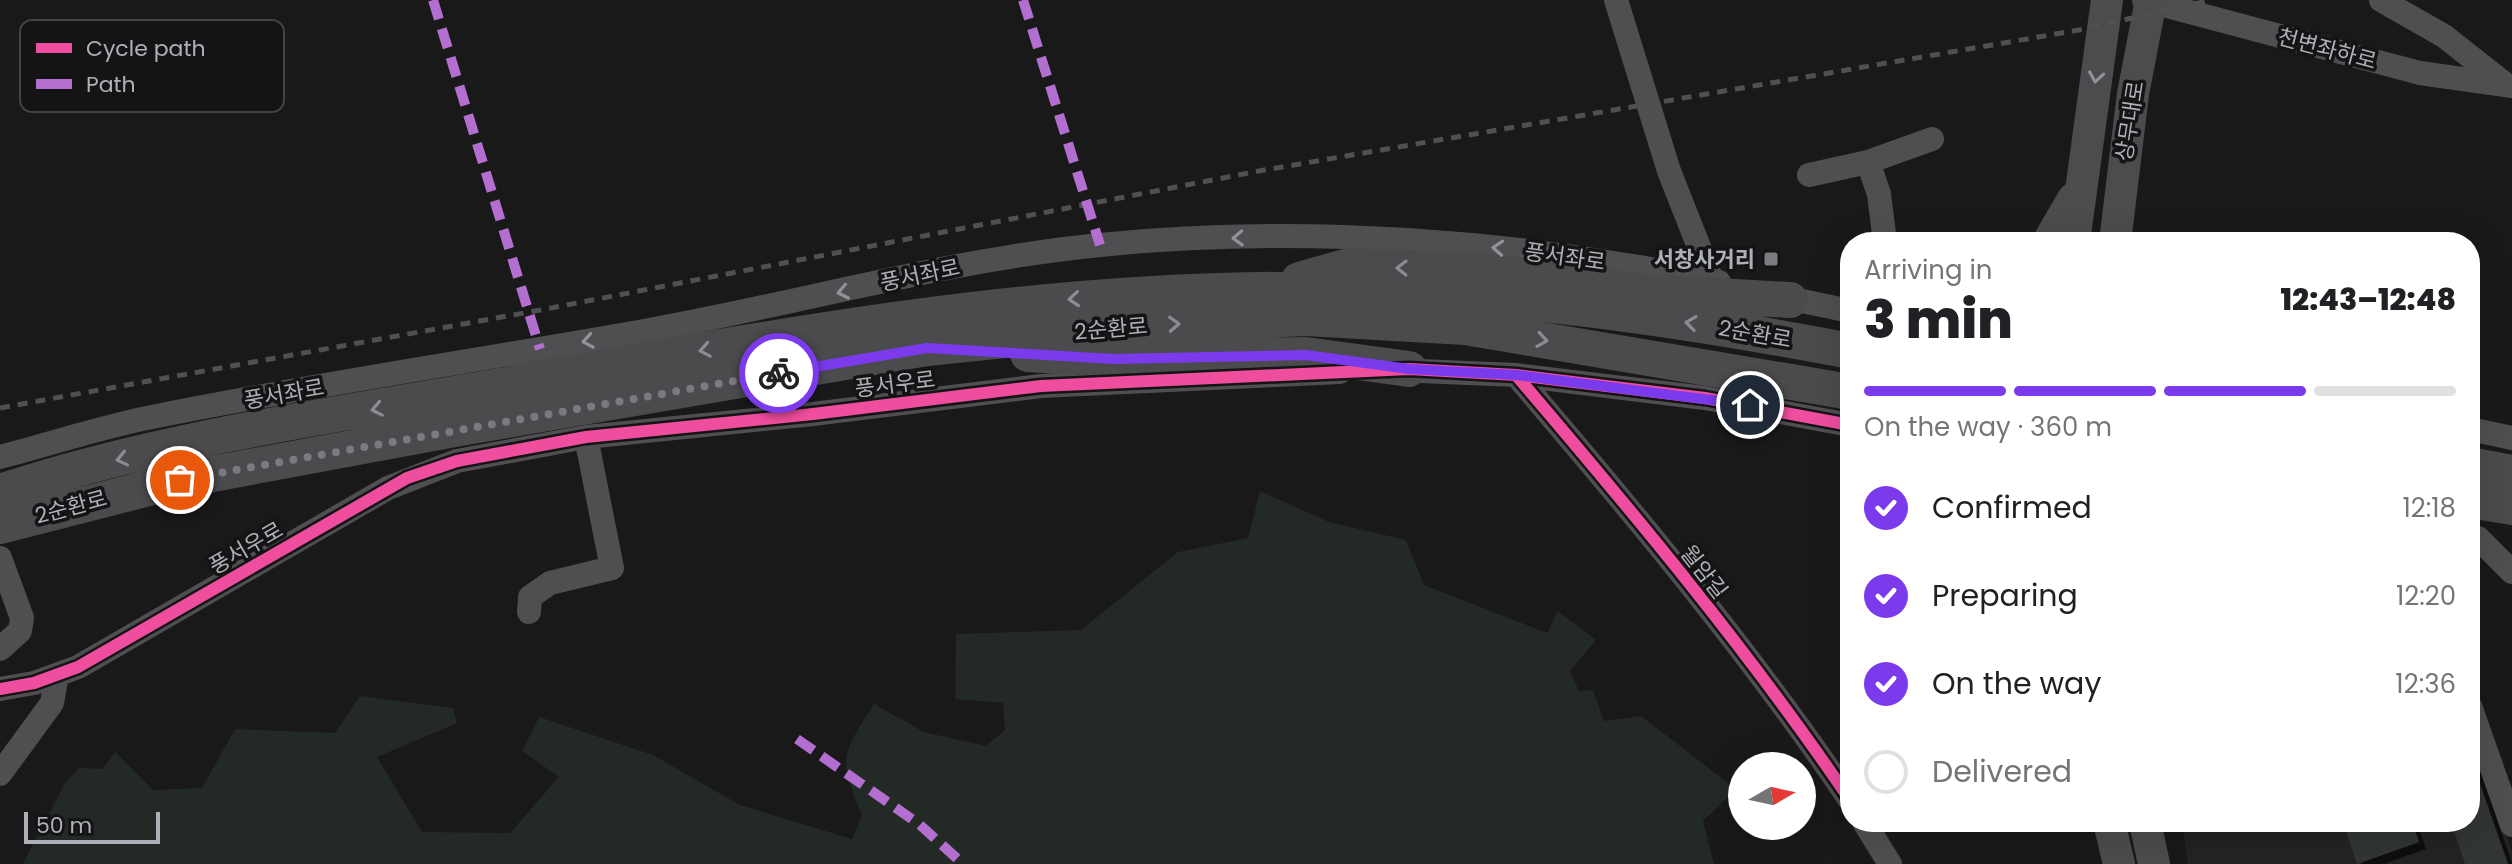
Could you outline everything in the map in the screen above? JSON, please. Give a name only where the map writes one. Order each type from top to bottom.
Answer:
[{"type":"highway","points":[[1263,290],[1345,267],[1470,269],[1647,292],[1790,300]]},
{"type":"highway","name":"2순환로","points":[[0,526],[457,411],[799,333],[952,310],[1107,296],[1263,290],[1462,296],[1655,318],[1840,349]]},
{"type":"highway","name":"2순환로","points":[[0,492],[175,446],[927,348],[1154,325],[1306,318],[1465,327],[1840,390]]},
{"type":"highway","points":[[927,348],[1113,359],[1306,355],[1409,369]]},
{"type":"highway","points":[[2480,467],[2512,473]]},
{"type":"highway","points":[[2480,502],[2512,507]]},
{"type":"main road","name":"상무대로","points":[[2075,232],[2107,0]]},
{"type":"main road","name":"상무대로","points":[[2116,232],[2148,1]]},
{"type":"main road","points":[[2054,232],[2079,190]]},
{"type":"main road","points":[[2118,204],[2125,232]]},
{"type":"main road","points":[[2111,832],[2119,864]]},
{"type":"main road","points":[[2147,832],[2154,864]]},
{"type":"street","points":[[1616,0],[1669,171],[1712,280]]},
{"type":"street","points":[[2381,0],[2444,36],[2509,86]]},
{"type":"street","name":"천변좌하로","points":[[2148,1],[2420,73],[2509,86]]},
{"type":"street","points":[[1809,175],[1868,162],[1932,139]]},
{"type":"street","points":[[1868,162],[1879,194],[1884,232]]},
{"type":"street","name":"풍서좌로","points":[[0,457],[149,417],[743,313],[987,261],[1100,245],[1285,237],[1538,251],[1712,280],[1840,309]]},
{"type":"street","name":"풍서우로","points":[[0,689],[57,675],[120,644],[407,478],[457,461],[586,437],[813,414],[1041,386],[1409,369],[1516,375],[1705,398],[1840,423]]},
{"type":"street","name":"월암길","points":[[1516,375],[1624,502],[1797,725],[1840,786]]},
{"type":"street","points":[[2480,431],[2512,438]]},
{"type":"street","points":[[529,612],[530,597],[550,583],[612,568],[586,437]]},
{"type":"street","points":[[2480,538],[2512,544]]},
{"type":"street","points":[[2480,543],[2512,572]]},
{"type":"street","points":[[0,558],[22,618],[20,631],[0,649]]},
{"type":"street","points":[[0,774],[52,703],[57,675]]},
{"type":"street","points":[[2480,734],[2512,825]]},
{"type":"street","points":[[1870,832],[1890,864]]},
{"type":"shaded area","points":[[1260,491],[1329,522],[1406,540],[1424,585],[1547,633],[1558,611],[1596,640],[1570,671],[1579,691],[1593,690],[1604,721],[1641,716],[1728,783],[1728,797],[1703,821],[1714,864],[23,864],[65,783],[79,768],[102,769],[115,752],[153,790],[202,788],[235,729],[335,733],[360,696],[453,708],[457,723],[377,757],[422,832],[510,833],[559,777],[522,751],[539,717],[653,755],[740,805],[852,839],[862,816],[849,781],[847,757],[855,735],[874,704],[924,732],[986,746],[1005,730],[1003,703],[955,699],[956,634],[1081,630],[1178,552],[1248,538]]},
{"type":"shaded area","points":[[2480,756],[2512,850],[2512,864],[2188,864],[2183,832],[2480,832]]},
{"type":"building","points":[[2480,784],[2508,864],[2465,864],[2454,832],[2480,832]]},
{"type":"building","points":[[2346,832],[2416,832],[2419,842],[2357,864]]},
{"type":"railway","points":[[0,408],[546,309],[1259,171],[2079,30],[2212,0]]},
{"type":"marked path","points":[[433,0],[540,349]]},
{"type":"marked path","points":[[1023,0],[1100,245]]},
{"type":"marked path","points":[[797,739],[919,824],[963,864]]},
{"type":"cycle path","points":[[0,689],[34,683],[78,667],[407,478],[457,461],[586,437],[813,414],[1041,386],[1409,369],[1516,375],[1705,398],[1840,423]]},
{"type":"cycle path","points":[[1516,375],[1689,583],[1772,690],[1840,786]]},
{"type":"way so far","points":[[180,480],[779,373]]},
{"type":"place","name":"서창사거리","points":[[1771,259]]},
{"type":"route","points":[[779,373],[927,348],[1113,359],[1306,355],[1409,369],[1516,375],[1750,405]]}]
